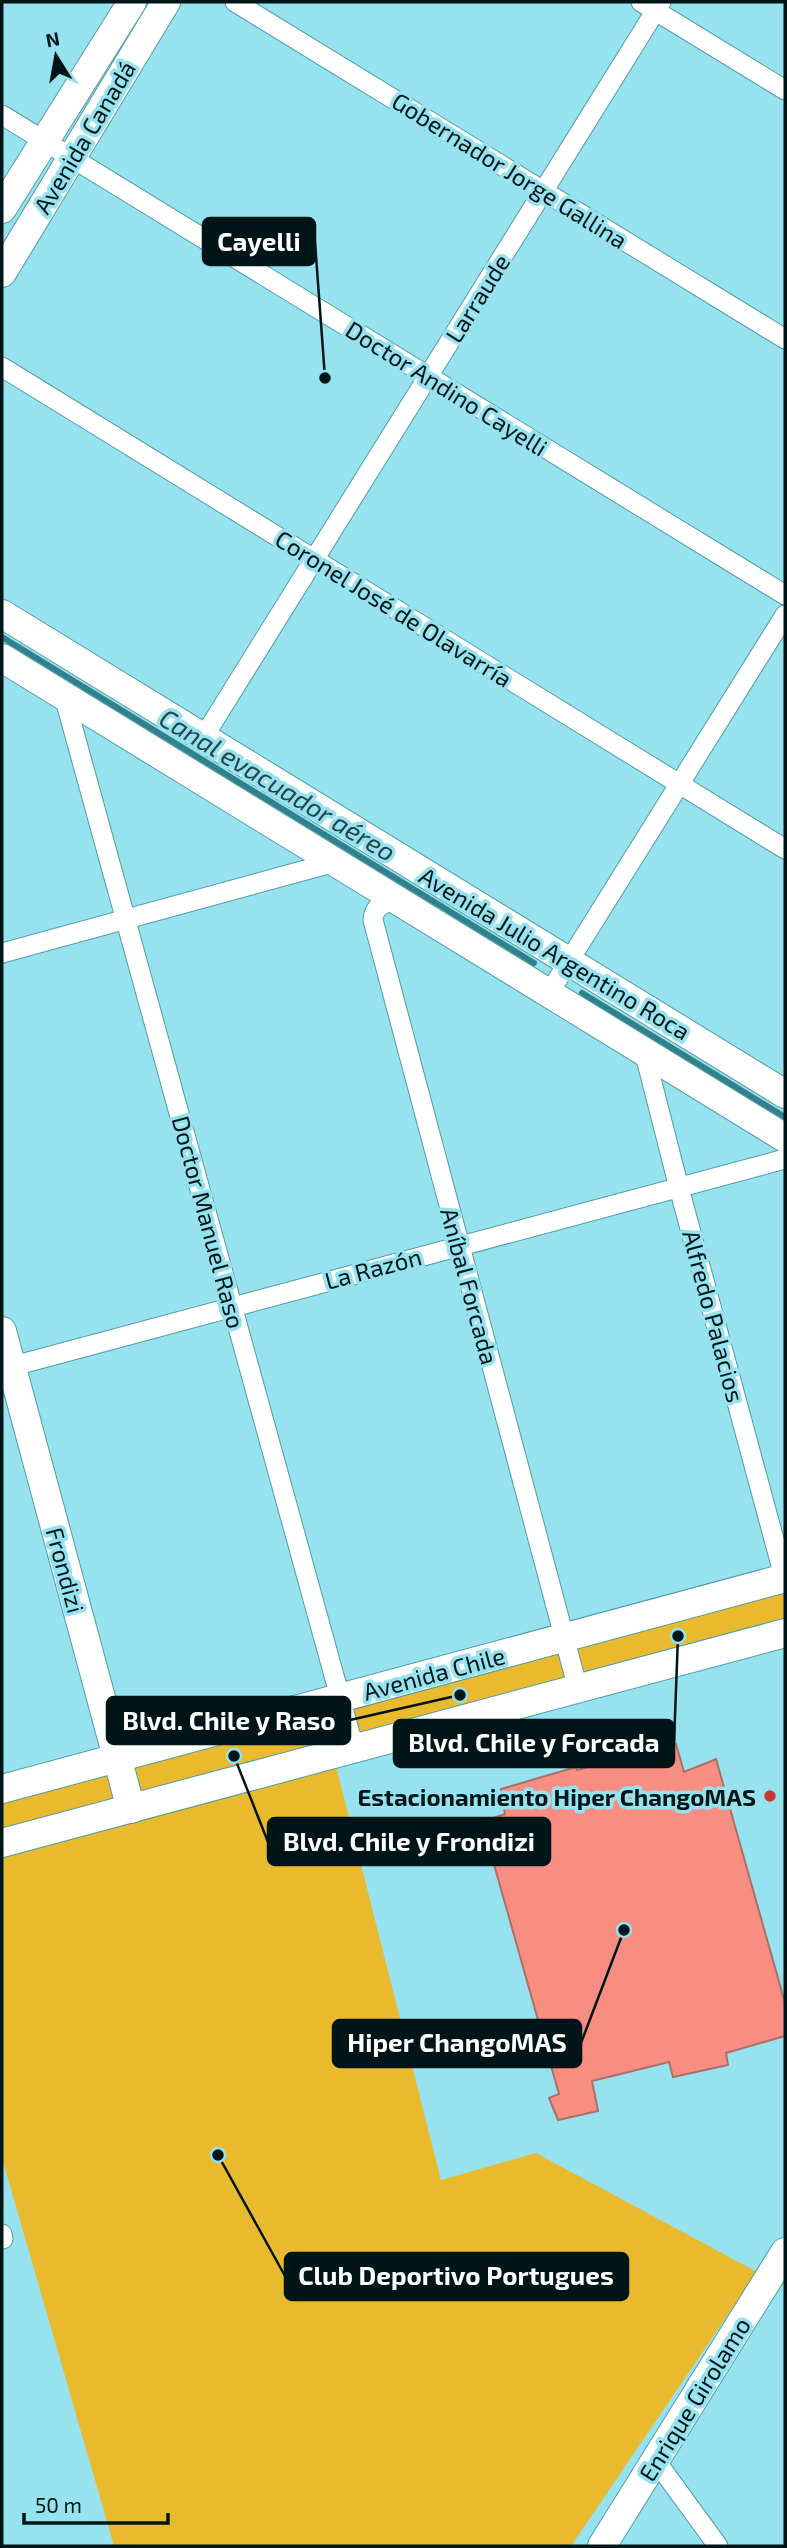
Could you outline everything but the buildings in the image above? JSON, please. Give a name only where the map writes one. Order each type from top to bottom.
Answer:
[{"type":"main road","name":"Avenida Canadá","points":[[2,209],[132,2]]},
{"type":"main road","name":"Avenida Canadá","points":[[2,273],[166,2]]},
{"type":"main road","name":"Avenida Julio Argentino Roca","points":[[2,614],[785,1094]]},
{"type":"main road","name":"Avenida Julio Argentino Roca","points":[[2,658],[785,1138]]},
{"type":"main road","name":"Frondizi","points":[[2,1331],[7,1367],[131,1809]]},
{"type":"main road","name":"Avenida Chile","points":[[2,1790],[785,1578]]},
{"type":"main road","points":[[2,1843],[785,1633]]},
{"type":"main road","name":"Enrique Girolamo","points":[[603,2546],[785,2254]]},
{"type":"street","name":"Gobernador Jorge Gallina","points":[[235,2],[785,339]]},
{"type":"street","name":"Larraude","points":[[204,738],[544,191],[652,5]]},
{"type":"street","points":[[652,5],[785,90]]},
{"type":"street","name":"Doctor Andino Cayelli","points":[[2,115],[785,595]]},
{"type":"street","name":"Coronel José de Olavarría","points":[[2,368],[785,849]]},
{"type":"street","points":[[549,993],[785,615]]},
{"type":"street","name":"Doctor Manuel Raso","points":[[64,696],[354,1748]]},
{"type":"street","points":[[2,953],[335,862]]},
{"type":"street","name":"Aníbal Forcada","points":[[402,903],[394,901],[382,904],[374,913],[373,920],[578,1689]]},
{"type":"street","name":"Alfredo Palacios","points":[[644,1051],[785,1578]]},
{"type":"street","name":"La Razón","points":[[7,1367],[785,1159]]},
{"type":"street","points":[[656,2461],[718,2546]]},
{"type":"shaded area","points":[[785,1578],[785,1633],[2,1843],[2,1789]]},
{"type":"shaded area","points":[[336,1766],[441,2180],[536,2153],[757,2272],[571,2546],[114,2546],[2,2158],[2,1856]]},
{"type":"waterway","name":"Canal evacuador aéreo","points":[[2,637],[534,963]]},
{"type":"waterway","name":"Canal evacuador aéreo","points":[[582,993],[785,1117]]},
{"type":"place","name":"Cayelli","points":[[325,378]]},
{"type":"place","name":"Blvd. Chile y Forcada","points":[[678,1636]]},
{"type":"place","name":"Blvd. Chile y Raso","points":[[460,1695]]},
{"type":"place","name":"Blvd. Chile y Frondizi","points":[[234,1756]]},
{"type":"place","name":"Estacionamiento Hiper ChangoMAS","points":[[770,1796]]},
{"type":"place","name":"Hiper ChangoMAS","points":[[624,1930]]},
{"type":"place","name":"Club Deportivo Portugues","points":[[218,2155]]}]
